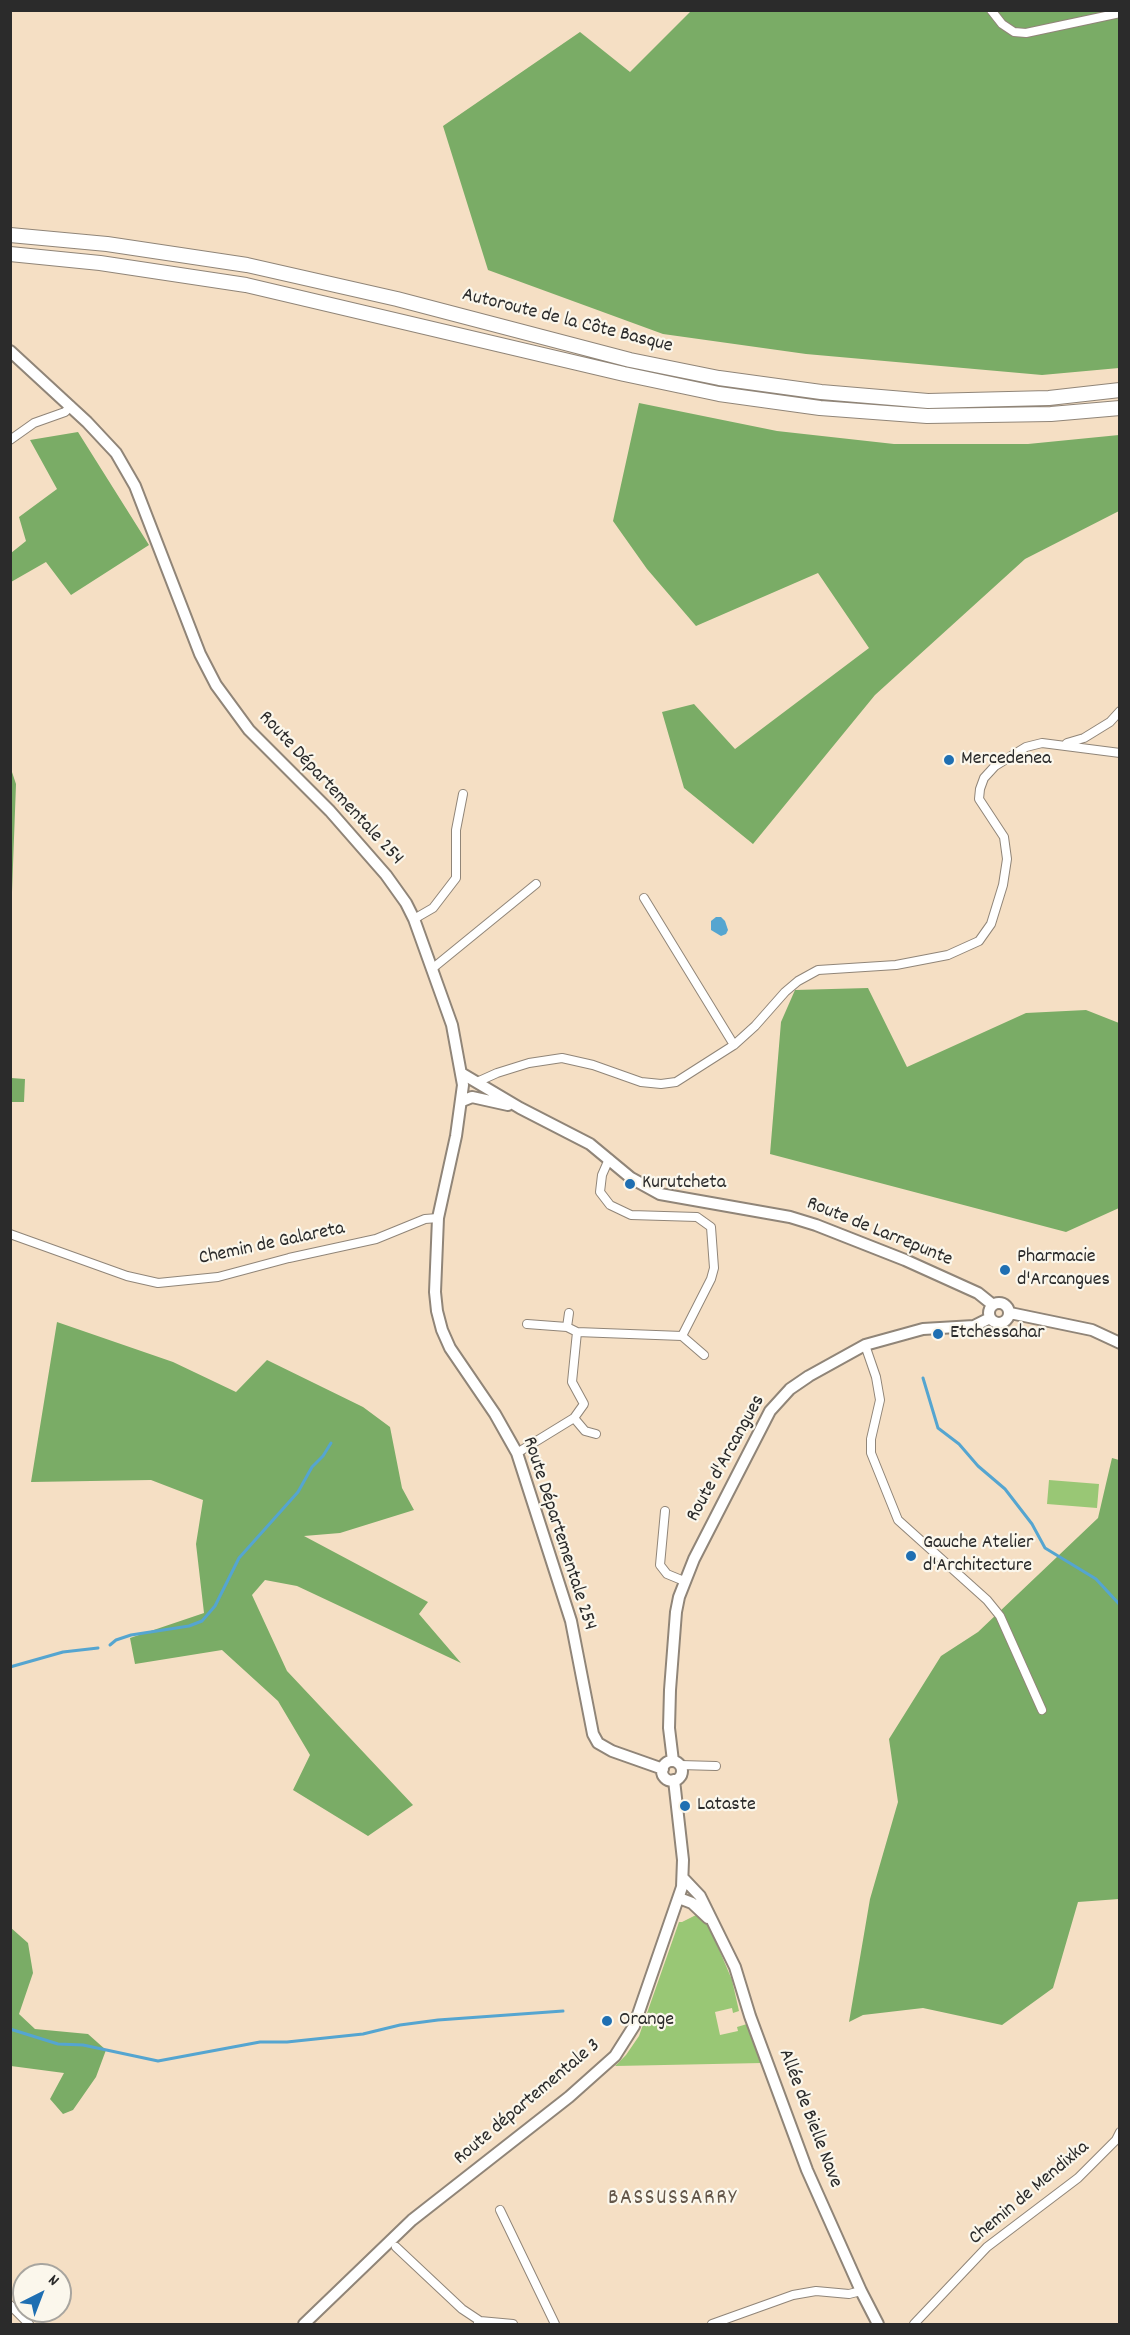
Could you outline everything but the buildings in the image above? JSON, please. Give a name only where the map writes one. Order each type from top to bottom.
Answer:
[{"type":"highway","name":"Autoroute de la Côte Basque","points":[[10,235],[107,244],[247,265],[397,299],[630,360],[719,378],[820,392],[928,401],[1049,398],[1119,390]]},
{"type":"highway","name":"Autoroute de la Côte Basque","points":[[10,254],[100,263],[246,285],[718,394],[820,408],[927,416],[1051,414],[1119,408]]},
{"type":"street","points":[[991,10],[1002,24],[1014,32],[1026,33],[1119,13]]},
{"type":"street","name":"Route Départementale 254","points":[[10,351],[106,440],[131,477],[200,654],[216,685],[249,730],[330,811],[378,866],[406,903],[414,919],[452,1025],[461,1073],[462,1101],[438,1218],[436,1311],[450,1348],[495,1414],[517,1453],[571,1621],[593,1734],[598,1743],[632,1760],[663,1769]]},
{"type":"street","points":[[10,440],[34,423],[64,412],[71,406]]},
{"type":"street","points":[[1063,745],[1084,738],[1110,722],[1119,711]]},
{"type":"street","points":[[477,1098],[484,1087],[505,1071],[549,1059],[562,1058],[593,1065],[641,1082],[661,1084],[676,1082],[734,1045],[755,1026],[785,992],[798,981],[818,970],[896,965],[948,955],[979,941],[991,924],[1003,885],[1007,859],[1004,837],[979,799],[984,778],[994,766],[1026,747],[1042,743],[1119,753]]},
{"type":"street","points":[[414,919],[433,908],[456,878],[456,830],[463,794]]},
{"type":"street","points":[[433,968],[536,884]]},
{"type":"street","points":[[644,898],[734,1045]]},
{"type":"street","points":[[484,1087],[505,1071]]},
{"type":"street","name":"Route de Larrepunte","points":[[461,1073],[520,1108],[590,1144],[636,1181],[660,1194],[790,1217],[816,1225],[865,1242],[978,1293],[993,1305]]},
{"type":"street","name":"Route de Larrepunte","points":[[462,1101],[472,1097],[520,1108]]},
{"type":"street","points":[[609,1159],[600,1192],[610,1205],[631,1215],[697,1217],[711,1227],[714,1268],[711,1279],[682,1336]]},
{"type":"street","name":"Chemin de Galareta","points":[[10,1234],[127,1276],[158,1283],[218,1277],[289,1258],[376,1239],[425,1220],[438,1218]]},
{"type":"street","points":[[1003,1303],[1008,1307],[1010,1313],[1008,1320],[995,1323],[989,1313],[993,1305],[1003,1303]]},
{"type":"street","points":[[567,1327],[569,1313]]},
{"type":"street","points":[[1010,1313],[1092,1330],[1119,1343]]},
{"type":"street","name":"Route d'Arcangues","points":[[677,1763],[669,1728],[676,1612],[684,1581],[762,1423],[779,1400],[809,1376],[865,1345],[922,1329],[974,1326],[990,1318]]},
{"type":"street","points":[[527,1324],[567,1327],[577,1332],[682,1336],[704,1355]]},
{"type":"street","points":[[517,1453],[574,1418],[584,1404],[572,1382],[577,1332]]},
{"type":"street","points":[[865,1345],[876,1377],[880,1400],[871,1439],[871,1453],[893,1509],[907,1529],[987,1600],[1000,1616],[1042,1710]]},
{"type":"street","points":[[574,1418],[585,1431],[596,1434]]},
{"type":"street","points":[[665,1511],[660,1565],[667,1574],[684,1581]]},
{"type":"street","points":[[677,1763],[681,1774],[674,1780],[664,1777],[665,1764],[677,1763],[716,1767]]},
{"type":"street","name":"Route départementale 3","points":[[304,2325],[412,2220],[569,2097],[615,2056],[634,2026],[679,1898],[683,1878],[683,1860],[674,1780]]},
{"type":"street","name":"Allée de Bielle Nave","points":[[683,1878],[700,1896],[735,1967],[750,2016],[807,2170],[878,2325]]},
{"type":"street","name":"Allée de Bielle Nave","points":[[679,1898],[692,1903],[714,1924]]},
{"type":"street","name":"Chemin de Mendixka","points":[[914,2325],[987,2247],[1078,2178],[1118,2139]]},
{"type":"street","points":[[500,2210],[555,2325]]},
{"type":"street","points":[[396,2247],[478,2323],[513,2325]]},
{"type":"street","points":[[712,2325],[792,2295],[816,2291],[849,2294],[861,2291]]},
{"type":"street","points":[[10,2306],[29,2325]]},
{"type":"green space","points":[[691,11],[1119,11],[1119,368],[1042,375],[806,354],[663,334],[488,270],[443,126],[580,32],[630,72]]},
{"type":"green space","points":[[639,403],[777,431],[894,444],[1028,444],[1119,435],[1119,511],[1025,559],[875,695],[753,844],[684,788],[662,712],[694,704],[735,749],[869,648],[818,573],[696,626],[647,569],[613,521]]},
{"type":"green space","points":[[78,432],[149,545],[71,595],[46,562],[11,582],[11,553],[26,541],[19,517],[57,489],[30,440]]},
{"type":"green space","points":[[11,769],[16,784],[10,919]]},
{"type":"green space","points":[[868,988],[907,1067],[1026,1013],[1086,1010],[1119,1023],[1119,1208],[1066,1232],[770,1154],[781,1022],[795,990]]},
{"type":"green space","points":[[11,1078],[25,1079],[24,1102],[11,1102]]},
{"type":"green space","points":[[57,1322],[173,1362],[236,1392],[267,1360],[363,1407],[390,1427],[402,1488],[414,1510],[340,1533],[304,1536],[428,1602],[419,1614],[461,1663],[297,1586],[265,1580],[252,1595],[287,1671],[413,1805],[368,1836],[293,1790],[310,1755],[278,1701],[222,1650],[135,1664],[130,1638],[204,1613],[196,1544],[203,1500],[151,1480],[31,1482]]},
{"type":"green space","points":[[1112,1458],[1119,1460],[1119,1899],[1078,1902],[1053,1988],[1002,2025],[923,2008],[863,2015],[849,2022],[870,1899],[898,1802],[889,1739],[941,1656],[978,1632],[1098,1518]]},
{"type":"green space","points":[[1049,1480],[1099,1484],[1097,1508],[1047,1504]]},
{"type":"green space","points":[[696,1915],[701,1917],[710,1928],[732,1980],[739,2011],[733,2013],[732,2008],[715,2012],[720,2035],[738,2031],[737,2027],[747,2024],[762,2063],[615,2066],[639,2036],[679,1922]]},
{"type":"green space","points":[[10,1927],[28,1943],[33,1973],[19,2014],[35,2029],[88,2034],[106,2050],[96,2077],[73,2110],[63,2114],[50,2099],[64,2073],[11,2066]]},
{"type":"water","points":[[716,917],[721,917],[725,921],[728,930],[726,934],[721,936],[711,930],[711,921]]},
{"type":"waterway","points":[[923,1378],[938,1428],[959,1444],[978,1466],[1005,1489],[1032,1524],[1045,1548],[1096,1579],[1120,1605]]},
{"type":"waterway","points":[[110,1645],[116,1640],[131,1635],[189,1626],[202,1621],[215,1606],[239,1558],[298,1492],[312,1467],[331,1443]]},
{"type":"waterway","points":[[10,1667],[63,1652],[98,1648]]},
{"type":"waterway","points":[[10,2029],[58,2044],[83,2045],[158,2061],[260,2042],[287,2042],[363,2034],[400,2025],[438,2020],[563,2011]]},
{"type":"place","name":"Mercedenea","points":[[949,760]]},
{"type":"place","name":"Kurutcheta","points":[[630,1184]]},
{"type":"place","name":"Pharmacie d'Arcangues","points":[[1005,1270]]},
{"type":"place","name":"Etchessahar","points":[[938,1334]]},
{"type":"place","name":"Gauche Atelier d'Architecture","points":[[911,1556]]},
{"type":"place","name":"Lataste","points":[[685,1806]]},
{"type":"place","name":"Orange","points":[[607,2021]]},
{"type":"district","name":"BASSUSSARRY","points":[[673,2200]]}]
